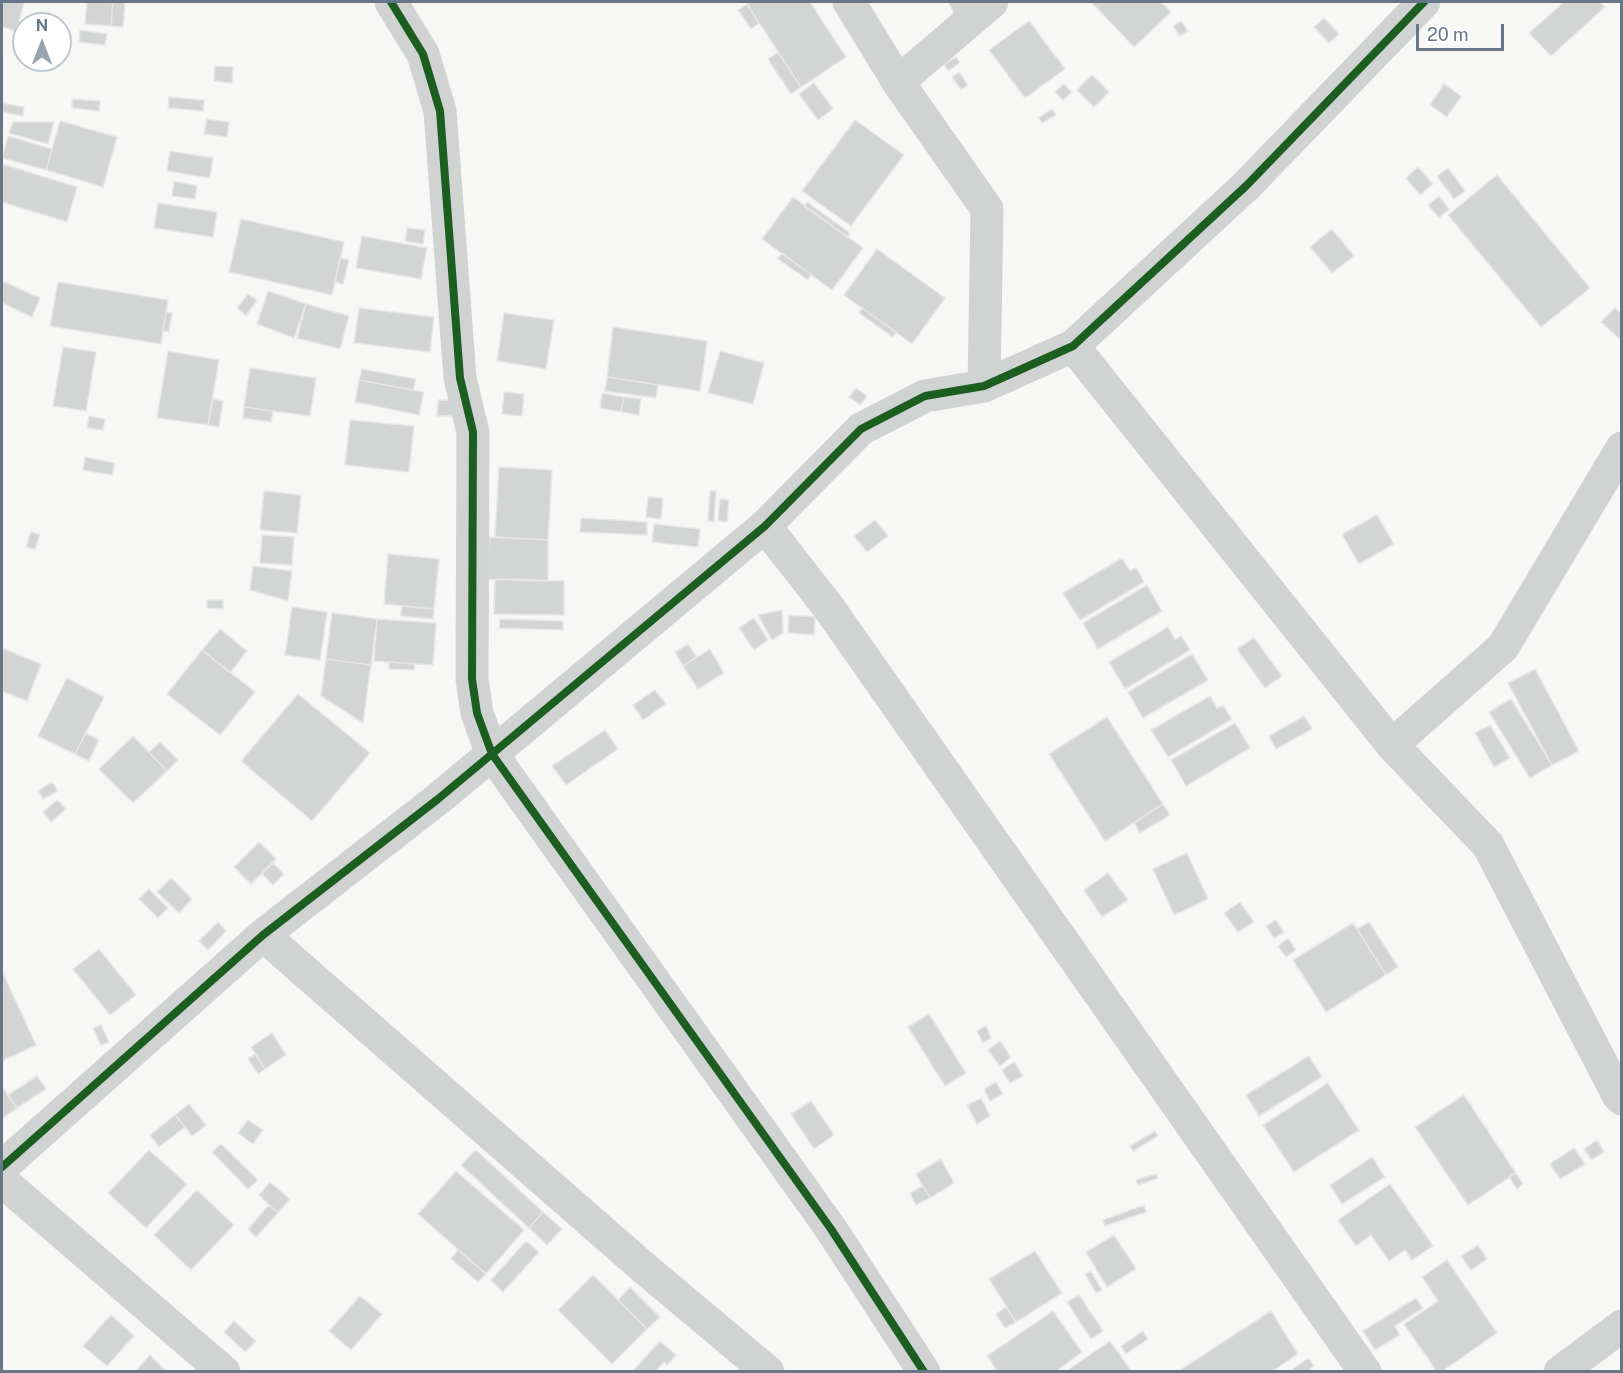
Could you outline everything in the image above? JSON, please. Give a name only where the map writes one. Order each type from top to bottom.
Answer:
[{"type":"street","points":[[391,2],[423,54],[440,111],[460,378],[473,432],[472,679],[477,713],[492,754],[831,1229],[924,1371]]},
{"type":"street","points":[[849,2],[898,82],[987,209],[984,386]]},
{"type":"street","points":[[898,82],[992,2]]},
{"type":"street","points":[[2,1167],[263,935],[438,799],[765,526],[861,429],[925,396],[984,386],[1073,346],[1246,186],[1424,2]]},
{"type":"street","points":[[1073,346],[1392,745],[1488,845],[1622,1099]]},
{"type":"street","points":[[1392,745],[1503,646],[1622,448]]},
{"type":"street","points":[[765,526],[829,608],[1365,1371]]},
{"type":"street","points":[[263,935],[644,1268],[768,1371]]},
{"type":"street","points":[[2,1181],[224,1371]]},
{"type":"street","points":[[1560,1371],[1622,1326]]},
{"type":"building","points":[[2,2],[24,2],[22,12],[12,12],[12,30],[2,27]]},
{"type":"building","points":[[87,2],[113,2],[111,26],[85,24]]},
{"type":"building","points":[[113,2],[125,2],[123,27],[111,26]]},
{"type":"building","points":[[750,2],[810,2],[846,57],[801,87],[747,4]]},
{"type":"building","points":[[948,2],[973,2],[954,13]]},
{"type":"building","points":[[1091,2],[1161,2],[1171,12],[1134,47]]},
{"type":"building","points":[[1564,2],[1600,2],[1605,7],[1551,56],[1529,33]]},
{"type":"building","points":[[747,4],[759,23],[751,29],[738,10]]},
{"type":"building","points":[[1324,18],[1339,34],[1329,43],[1314,27]]},
{"type":"building","points":[[1029,21],[1065,69],[1025,98],[989,50]]},
{"type":"building","points":[[1181,21],[1188,31],[1180,36],[1173,26]]},
{"type":"building","points":[[80,30],[107,34],[105,45],[79,42]]},
{"type":"building","points":[[778,52],[801,87],[791,94],[768,59]]},
{"type":"building","points":[[956,57],[960,63],[948,71],[944,64]]},
{"type":"building","points":[[215,66],[233,67],[232,83],[214,81]]},
{"type":"building","points":[[959,72],[968,85],[961,90],[952,77]]},
{"type":"building","points":[[1092,75],[1109,92],[1094,107],[1077,90]]},
{"type":"building","points":[[814,83],[833,109],[818,120],[799,94]]},
{"type":"building","points":[[1064,84],[1072,92],[1063,100],[1055,92]]},
{"type":"building","points":[[1444,84],[1461,96],[1447,117],[1430,105]]},
{"type":"building","points":[[169,97],[204,100],[203,111],[168,108]]},
{"type":"building","points":[[72,99],[100,101],[99,111],[72,108]]},
{"type":"building","points":[[2,103],[24,107],[23,116],[2,112]]},
{"type":"building","points":[[1052,109],[1056,115],[1042,123],[1038,118]]},
{"type":"building","points":[[207,119],[229,122],[227,137],[204,134]]},
{"type":"building","points":[[855,120],[904,155],[851,226],[802,191]]},
{"type":"building","points":[[60,121],[117,137],[103,187],[46,170]]},
{"type":"building","points":[[13,122],[54,122],[48,144],[9,133]]},
{"type":"building","points":[[8,136],[52,149],[46,170],[2,158]]},
{"type":"building","points":[[170,151],[213,158],[210,178],[167,171]]},
{"type":"building","points":[[2,164],[77,187],[67,222],[2,202]]},
{"type":"building","points":[[1418,167],[1433,184],[1420,195],[1406,178]]},
{"type":"building","points":[[1448,168],[1465,191],[1454,199],[1437,176]]},
{"type":"building","points":[[1497,175],[1590,288],[1541,327],[1448,215]]},
{"type":"building","points":[[174,181],[197,186],[195,199],[172,196]]},
{"type":"building","points":[[1439,196],[1449,209],[1439,218],[1428,205]]},
{"type":"building","points":[[793,197],[863,248],[832,290],[762,239]]},
{"type":"building","points":[[807,202],[850,233],[847,237],[804,206]]},
{"type":"building","points":[[158,203],[217,212],[213,237],[154,228]]},
{"type":"building","points":[[241,219],[344,242],[332,295],[229,272]]},
{"type":"building","points":[[407,228],[425,230],[423,244],[405,241]]},
{"type":"building","points":[[1332,229],[1354,256],[1332,273],[1310,247]]},
{"type":"building","points":[[362,236],[427,248],[421,279],[356,268]]},
{"type":"building","points":[[877,249],[945,298],[912,344],[844,295]]},
{"type":"building","points":[[782,253],[811,275],[808,280],[778,259]]},
{"type":"building","points":[[340,258],[349,260],[343,284],[335,282]]},
{"type":"building","points":[[2,281],[40,298],[32,317],[2,303]]},
{"type":"building","points":[[58,282],[168,300],[161,344],[50,326]]},
{"type":"building","points":[[268,291],[306,304],[294,338],[257,324]]},
{"type":"building","points":[[248,294],[257,300],[246,316],[237,308]]},
{"type":"building","points":[[306,304],[349,316],[340,349],[297,338]]},
{"type":"building","points":[[359,308],[434,317],[430,352],[354,343]]},
{"type":"building","points":[[862,308],[896,332],[893,337],[859,313]]},
{"type":"building","points":[[1615,308],[1622,314],[1622,341],[1601,322]]},
{"type":"building","points":[[166,312],[172,313],[169,332],[163,331]]},
{"type":"building","points":[[504,313],[554,320],[546,369],[497,361]]},
{"type":"building","points":[[613,327],[707,341],[700,391],[607,377]]},
{"type":"building","points":[[63,347],[96,352],[86,411],[53,406]]},
{"type":"building","points":[[168,351],[219,360],[208,425],[157,418]]},
{"type":"building","points":[[720,351],[764,363],[753,404],[708,393]]},
{"type":"building","points":[[250,368],[316,378],[310,416],[244,407]]},
{"type":"building","points":[[362,369],[416,379],[413,390],[359,380]]},
{"type":"building","points":[[607,377],[658,385],[656,398],[605,391]]},
{"type":"building","points":[[359,380],[424,392],[419,415],[355,402]]},
{"type":"building","points":[[856,388],[867,396],[860,405],[849,397]]},
{"type":"building","points":[[504,392],[524,394],[522,416],[502,414]]},
{"type":"building","points":[[602,393],[624,397],[621,412],[600,408]]},
{"type":"building","points":[[624,397],[641,399],[639,415],[621,412]]},
{"type":"building","points":[[213,399],[223,401],[219,427],[208,425]]},
{"type":"building","points":[[438,400],[454,400],[454,416],[437,416]]},
{"type":"building","points":[[244,407],[273,411],[271,422],[243,418]]},
{"type":"building","points":[[89,416],[105,419],[103,430],[87,428]]},
{"type":"building","points":[[350,420],[414,426],[409,472],[345,465]]},
{"type":"building","points":[[85,457],[115,463],[112,475],[83,470]]},
{"type":"building","points":[[499,467],[552,470],[548,540],[495,537]]},
{"type":"building","points":[[264,491],[301,495],[297,533],[260,530]]},
{"type":"building","points":[[710,491],[716,491],[714,522],[708,521]]},
{"type":"building","points":[[648,497],[663,498],[661,519],[646,517]]},
{"type":"building","points":[[720,499],[729,500],[727,522],[718,521]]},
{"type":"building","points":[[1377,515],[1394,544],[1359,564],[1342,534]]},
{"type":"building","points":[[581,518],[647,522],[647,535],[580,532]]},
{"type":"building","points":[[875,520],[888,536],[867,552],[854,536]]},
{"type":"building","points":[[654,524],[700,529],[698,547],[652,542]]},
{"type":"building","points":[[31,532],[40,535],[35,549],[26,547]]},
{"type":"building","points":[[262,535],[294,537],[292,565],[260,563]]},
{"type":"building","points":[[489,537],[548,540],[548,581],[488,579]]},
{"type":"building","points":[[388,554],[439,559],[434,609],[384,604]]},
{"type":"building","points":[[1122,558],[1130,571],[1136,568],[1144,582],[1080,620],[1063,593]]},
{"type":"building","points":[[253,566],[292,571],[288,601],[250,590]]},
{"type":"building","points":[[495,579],[564,581],[564,615],[494,614]]},
{"type":"building","points":[[1147,585],[1162,611],[1098,649],[1083,623]]},
{"type":"building","points":[[207,600],[223,600],[223,609],[207,608]]},
{"type":"building","points":[[402,606],[434,609],[433,619],[401,616]]},
{"type":"building","points":[[292,607],[327,612],[320,660],[285,655]]},
{"type":"building","points":[[782,610],[783,633],[772,640],[758,615]]},
{"type":"building","points":[[332,613],[377,619],[371,665],[326,659]]},
{"type":"building","points":[[789,615],[815,617],[814,635],[788,633]]},
{"type":"building","points":[[754,618],[768,640],[754,650],[739,628]]},
{"type":"building","points":[[377,619],[436,623],[433,665],[374,661]]},
{"type":"building","points":[[500,619],[563,621],[563,630],[499,628]]},
{"type":"building","points":[[1168,627],[1175,640],[1181,636],[1190,650],[1125,689],[1109,662]]},
{"type":"building","points":[[220,629],[247,651],[230,673],[202,650]]},
{"type":"building","points":[[1254,638],[1282,676],[1265,688],[1237,649]]},
{"type":"building","points":[[688,644],[696,657],[683,666],[675,652]]},
{"type":"building","points":[[2,648],[41,664],[27,701],[2,691]]},
{"type":"building","points":[[710,649],[724,673],[698,689],[683,666]]},
{"type":"building","points":[[202,650],[255,692],[220,735],[167,694]]},
{"type":"building","points":[[1192,654],[1208,680],[1143,718],[1128,692]]},
{"type":"building","points":[[326,659],[371,665],[363,723],[321,696]]},
{"type":"building","points":[[389,662],[415,664],[414,670],[389,669]]},
{"type":"building","points":[[1535,669],[1579,751],[1552,765],[1508,683]]},
{"type":"building","points":[[67,678],[104,697],[75,754],[38,736]]},
{"type":"building","points":[[655,690],[666,704],[643,720],[633,705]]},
{"type":"building","points":[[298,694],[370,753],[312,821],[241,761]]},
{"type":"building","points":[[1210,696],[1217,708],[1223,705],[1232,719],[1168,757],[1151,730]]},
{"type":"building","points":[[1511,699],[1552,765],[1530,778],[1489,712]]},
{"type":"building","points":[[1304,716],[1312,729],[1276,749],[1269,736]]},
{"type":"building","points":[[1107,717],[1163,804],[1105,841],[1049,754]]},
{"type":"building","points":[[1235,723],[1250,748],[1186,786],[1171,760]]},
{"type":"building","points":[[1490,725],[1510,758],[1494,767],[1475,733]]},
{"type":"building","points":[[605,730],[618,749],[566,785],[552,766]]},
{"type":"building","points":[[86,733],[99,740],[89,761],[75,754]]},
{"type":"building","points":[[133,736],[167,771],[133,803],[99,769]]},
{"type":"building","points":[[160,742],[178,760],[167,771],[149,752]]},
{"type":"building","points":[[52,782],[58,791],[43,799],[38,791]]},
{"type":"building","points":[[57,800],[66,809],[51,822],[43,812]]},
{"type":"building","points":[[1163,804],[1170,815],[1140,833],[1134,823]]},
{"type":"building","points":[[259,842],[276,859],[251,884],[234,867]]},
{"type":"building","points":[[1187,853],[1208,899],[1174,915],[1153,869]]},
{"type":"building","points":[[273,863],[284,874],[273,885],[262,874]]},
{"type":"building","points":[[1108,873],[1128,900],[1102,917],[1084,890]]},
{"type":"building","points":[[171,878],[192,899],[179,913],[157,892]]},
{"type":"building","points":[[149,889],[168,908],[158,918],[139,899]]},
{"type":"building","points":[[1240,902],[1254,922],[1238,932],[1224,913]]},
{"type":"building","points":[[1276,920],[1284,932],[1274,938],[1266,926]]},
{"type":"building","points":[[218,922],[226,931],[208,950],[199,941]]},
{"type":"building","points":[[1369,922],[1398,967],[1386,975],[1357,929]]},
{"type":"building","points":[[1353,923],[1386,975],[1326,1012],[1293,960]]},
{"type":"building","points":[[1288,938],[1296,950],[1286,957],[1278,946]]},
{"type":"building","points":[[99,949],[136,995],[110,1015],[73,969]]},
{"type":"building","points":[[2,971],[36,1045],[2,1061]]},
{"type":"building","points":[[929,1014],[966,1073],[945,1086],[908,1027]]},
{"type":"building","points":[[101,1025],[109,1042],[101,1045],[93,1028]]},
{"type":"building","points":[[986,1026],[991,1038],[983,1043],[977,1031]]},
{"type":"building","points":[[272,1033],[286,1055],[265,1069],[251,1047]]},
{"type":"building","points":[[1000,1041],[1011,1057],[1000,1066],[988,1050]]},
{"type":"building","points":[[256,1054],[265,1069],[258,1074],[248,1059]]},
{"type":"building","points":[[1309,1056],[1322,1077],[1259,1116],[1246,1095]]},
{"type":"building","points":[[1014,1062],[1023,1076],[1010,1083],[1002,1070]]},
{"type":"building","points":[[37,1076],[46,1089],[17,1108],[8,1095]]},
{"type":"building","points":[[996,1082],[1003,1094],[990,1101],[984,1089]]},
{"type":"building","points":[[1328,1083],[1359,1130],[1294,1172],[1263,1125]]},
{"type":"building","points":[[2,1086],[17,1108],[2,1119]]},
{"type":"building","points":[[1464,1095],[1516,1173],[1468,1205],[1415,1127]]},
{"type":"building","points":[[981,1098],[990,1116],[977,1124],[967,1105]]},
{"type":"building","points":[[811,1101],[834,1135],[814,1149],[791,1114]]},
{"type":"building","points":[[189,1104],[206,1125],[192,1136],[175,1115]]},
{"type":"building","points":[[175,1115],[185,1127],[159,1147],[150,1135]]},
{"type":"building","points":[[248,1120],[263,1130],[253,1144],[238,1133]]},
{"type":"building","points":[[1155,1131],[1158,1136],[1133,1151],[1130,1146]]},
{"type":"building","points":[[1597,1140],[1604,1152],[1591,1160],[1584,1149]]},
{"type":"building","points":[[221,1144],[258,1180],[248,1189],[212,1152]]},
{"type":"building","points":[[1574,1148],[1585,1164],[1560,1179],[1550,1164]]},
{"type":"building","points":[[149,1150],[187,1184],[146,1228],[108,1193]]},
{"type":"building","points":[[476,1150],[543,1212],[529,1228],[461,1165]]},
{"type":"building","points":[[1372,1157],[1385,1177],[1342,1204],[1330,1185]]},
{"type":"building","points":[[941,1159],[954,1183],[930,1198],[916,1174]]},
{"type":"building","points":[[456,1171],[524,1230],[486,1274],[418,1214]]},
{"type":"building","points":[[1516,1173],[1523,1184],[1517,1189],[1509,1177]]},
{"type":"building","points":[[1156,1174],[1158,1178],[1138,1185],[1136,1180]]},
{"type":"building","points":[[270,1182],[290,1199],[278,1213],[259,1195]]},
{"type":"building","points":[[1390,1184],[1433,1246],[1412,1260],[1405,1250],[1389,1261],[1371,1235],[1356,1246],[1338,1220]]},
{"type":"building","points":[[923,1186],[930,1198],[916,1205],[910,1193]]},
{"type":"building","points":[[197,1190],[234,1225],[191,1270],[154,1235]]},
{"type":"building","points":[[269,1205],[278,1213],[256,1237],[248,1229]]},
{"type":"building","points":[[1144,1205],[1146,1212],[1105,1226],[1103,1220]]},
{"type":"building","points":[[543,1212],[562,1229],[547,1245],[529,1228]]},
{"type":"building","points":[[1114,1235],[1136,1269],[1107,1287],[1086,1252]]},
{"type":"building","points":[[526,1241],[539,1252],[503,1292],[491,1280]]},
{"type":"building","points":[[1478,1245],[1487,1259],[1471,1270],[1461,1256]]},
{"type":"building","points":[[458,1250],[486,1274],[478,1282],[451,1259]]},
{"type":"building","points":[[1035,1251],[1062,1293],[1016,1322],[989,1279]]},
{"type":"building","points":[[1447,1260],[1497,1333],[1441,1372],[1437,1372],[1404,1324],[1438,1301],[1422,1277]]},
{"type":"building","points":[[1091,1271],[1102,1290],[1096,1293],[1085,1274]]},
{"type":"building","points":[[593,1275],[647,1329],[612,1364],[558,1310]]},
{"type":"building","points":[[630,1287],[660,1317],[647,1329],[618,1300]]},
{"type":"building","points":[[1079,1295],[1103,1331],[1091,1339],[1067,1302]]},
{"type":"building","points":[[360,1296],[382,1314],[351,1350],[329,1331]]},
{"type":"building","points":[[1416,1298],[1423,1308],[1395,1326],[1400,1335],[1375,1350],[1363,1331]]},
{"type":"building","points":[[1006,1307],[1016,1322],[1005,1328],[996,1314]]},
{"type":"building","points":[[1053,1311],[1082,1352],[1055,1372],[998,1372],[987,1356]]},
{"type":"building","points":[[1271,1311],[1298,1354],[1271,1372],[1177,1372]]},
{"type":"building","points":[[111,1315],[134,1336],[107,1366],[83,1346]]},
{"type":"building","points":[[234,1321],[256,1341],[245,1352],[224,1332]]},
{"type":"building","points":[[1143,1331],[1148,1339],[1126,1354],[1121,1346]]},
{"type":"building","points":[[660,1341],[676,1355],[667,1365],[664,1362],[655,1372],[632,1372]]},
{"type":"building","points":[[1110,1341],[1132,1372],[1065,1372]]},
{"type":"building","points":[[150,1355],[167,1372],[135,1372]]},
{"type":"building","points":[[1308,1358],[1314,1366],[1306,1372],[1289,1372]]},
{"type":"cycle path","points":[[391,2],[423,54],[440,111],[460,378],[473,432],[472,679],[477,713],[492,754],[831,1229],[924,1372]]},
{"type":"cycle path","points":[[2,1167],[263,935],[438,799],[765,526],[861,429],[925,396],[984,386],[1073,346],[1246,186],[1424,2]]}]
